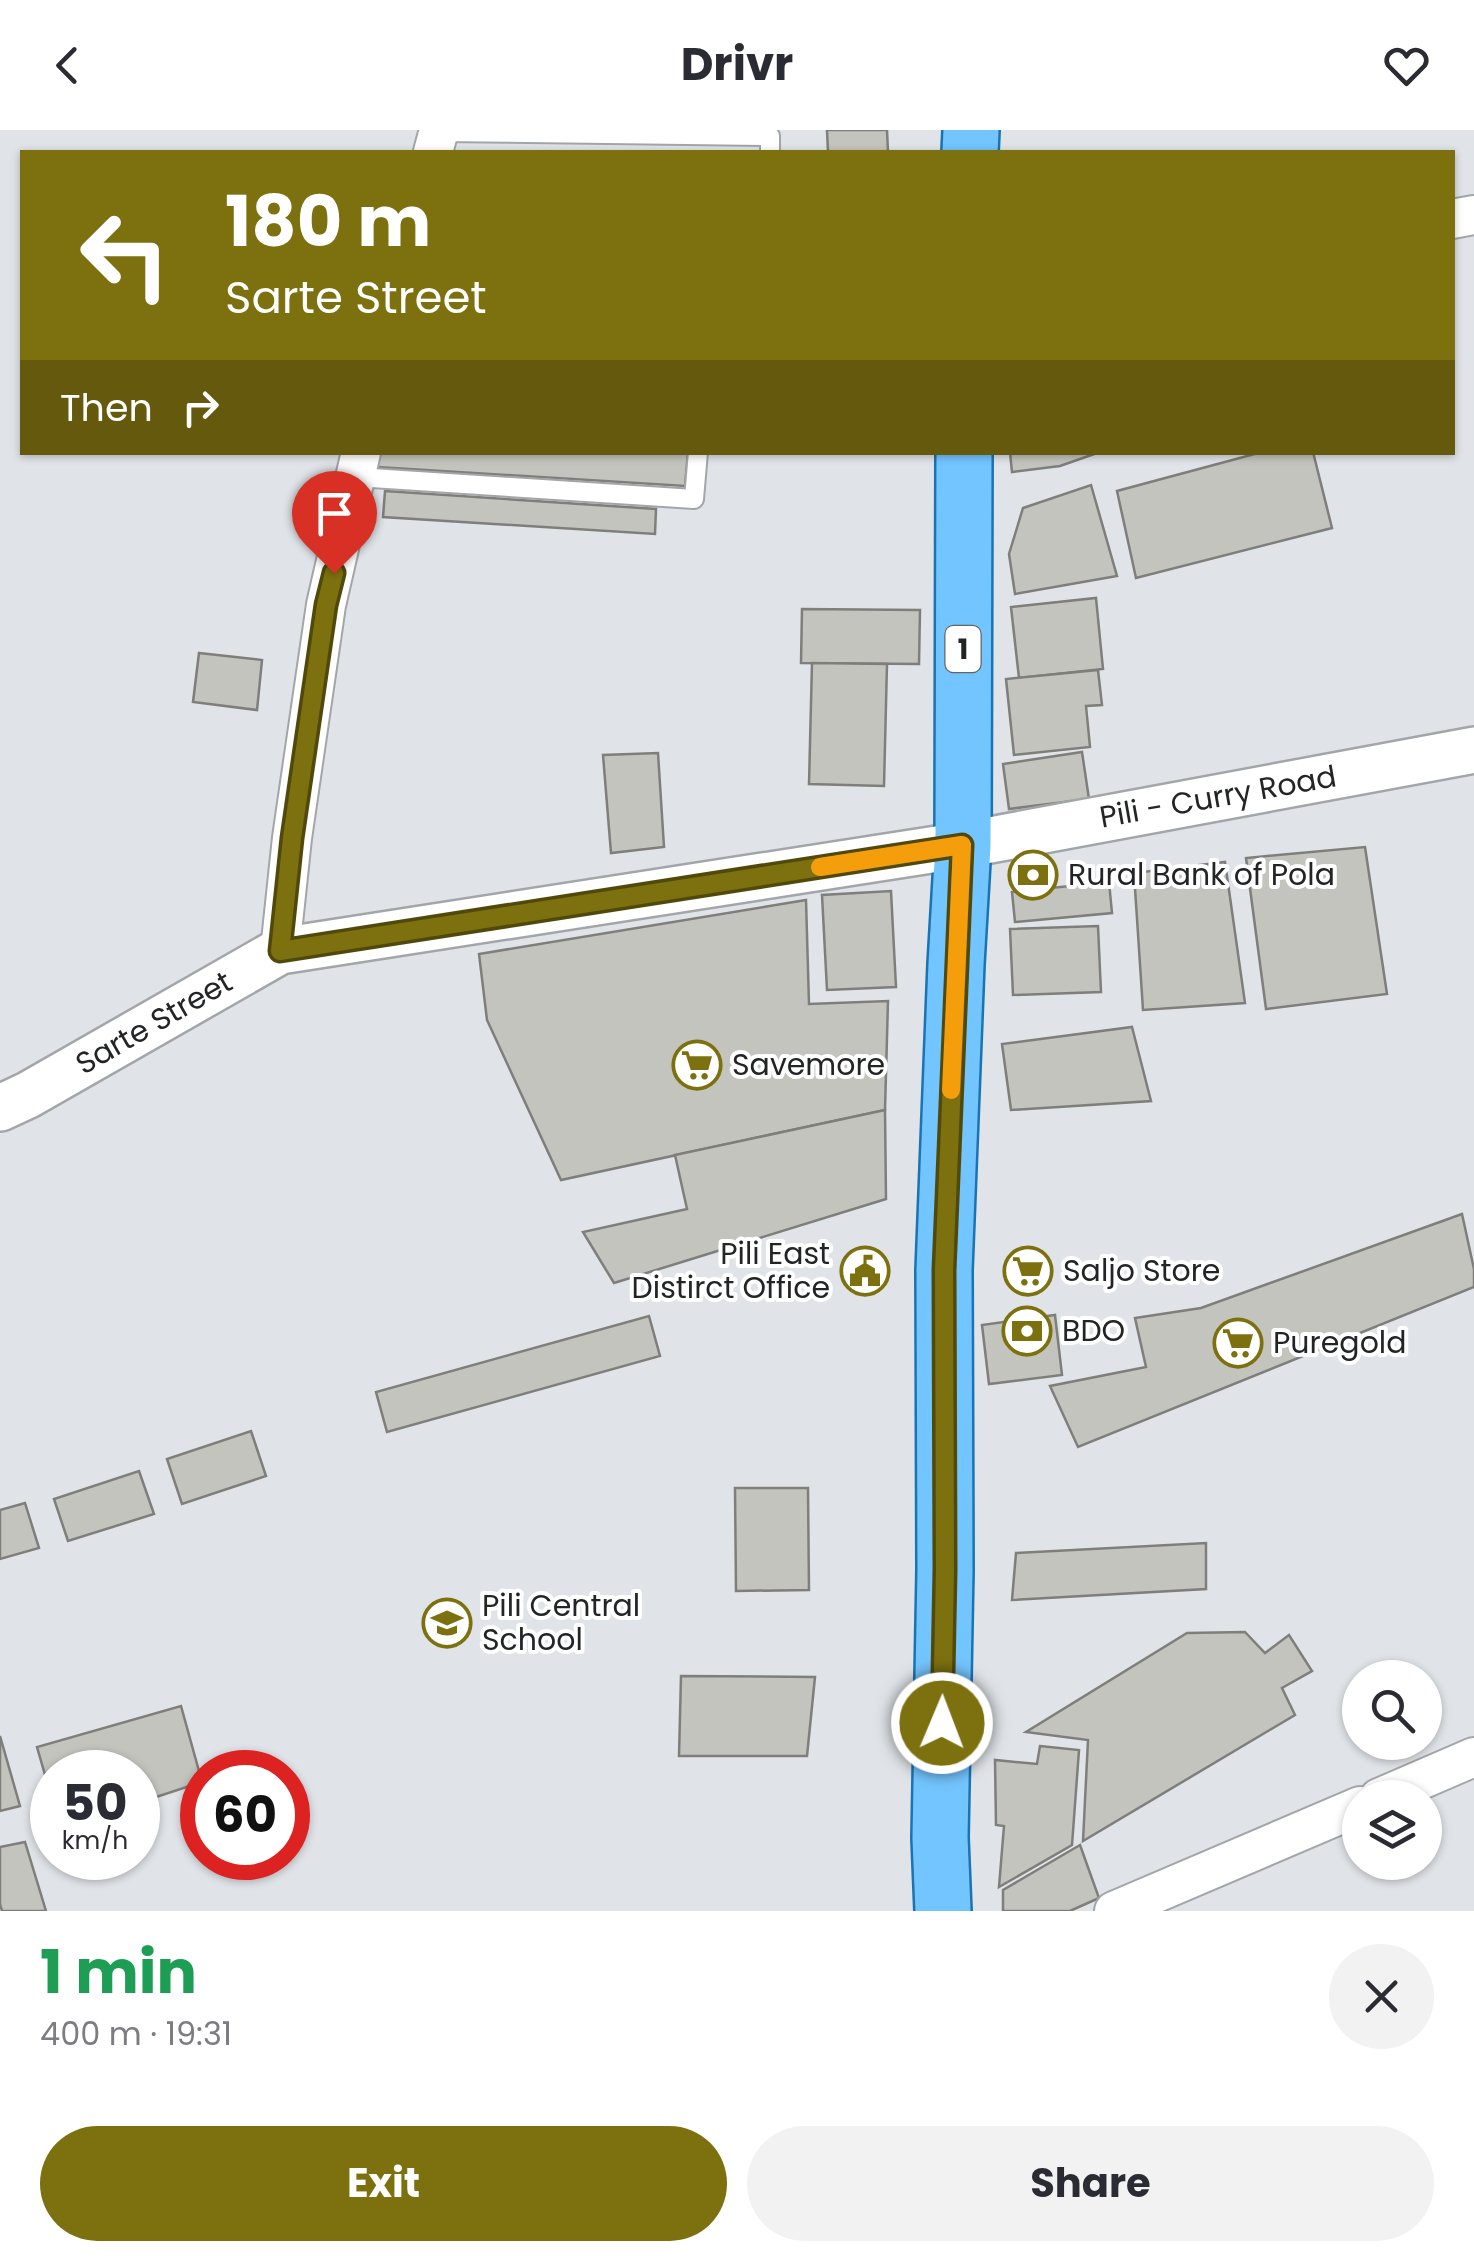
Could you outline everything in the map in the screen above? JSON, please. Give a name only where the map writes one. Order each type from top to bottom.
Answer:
[{"type":"main road","name":"1","points":[[943,1911],[940,1838],[945,1570],[944,1270],[962,845],[964,455]]},
{"type":"street","points":[[280,951],[326,605],[358,465]]},
{"type":"street","name":"Pili - Curry Road","points":[[962,845],[1474,750]]},
{"type":"street","name":"Sarte Street","points":[[0,1108],[280,951],[962,845]]},
{"type":"street","points":[[1421,1780],[1474,1757]]},
{"type":"street","points":[[1114,1911],[1342,1814]]},
{"type":"lane","points":[[437,138],[770,136],[770,150]]},
{"type":"lane","points":[[358,465],[694,499],[698,455]]},
{"type":"building","points":[[827,130],[887,130],[888,150],[828,150]]},
{"type":"building","points":[[380,455],[688,455],[685,486],[377,467]]},
{"type":"building","points":[[1010,455],[1091,455],[1060,466],[1012,472]]},
{"type":"building","points":[[1251,455],[1314,455],[1332,528],[1136,578],[1117,491]]},
{"type":"building","points":[[1091,485],[1117,576],[1015,594],[1009,554],[1023,508]]},
{"type":"building","points":[[385,491],[656,509],[655,534],[383,517]]},
{"type":"building","points":[[1096,598],[1103,669],[1019,678],[1011,607]]},
{"type":"building","points":[[802,609],[920,610],[919,664],[801,663]]},
{"type":"building","points":[[199,653],[262,660],[257,710],[193,702]]},
{"type":"building","points":[[812,663],[887,664],[884,786],[809,784]]},
{"type":"building","points":[[1098,670],[1102,705],[1086,706],[1090,747],[1014,755],[1006,679]]},
{"type":"building","points":[[1082,752],[1089,799],[1009,809],[1003,764]]},
{"type":"building","points":[[658,753],[664,847],[611,853],[603,755]]},
{"type":"building","points":[[1365,847],[1387,994],[1266,1009],[1246,858]]},
{"type":"building","points":[[1225,862],[1245,1003],[1143,1010],[1134,873]]},
{"type":"building","points":[[1109,882],[1112,913],[1015,922],[1012,892]]},
{"type":"building","points":[[891,891],[896,987],[827,990],[822,895]]},
{"type":"building","name":"Savemore","points":[[806,900],[809,1004],[888,1001],[885,1110],[561,1180],[487,1020],[479,954]]},
{"type":"building","points":[[1098,926],[1101,992],[1013,995],[1010,929]]},
{"type":"building","points":[[1132,1027],[1151,1101],[1011,1110],[1002,1044]]},
{"type":"building","points":[[885,1110],[886,1199],[614,1283],[583,1232],[687,1209],[675,1155]]},
{"type":"building","name":"Puregold","points":[[1462,1214],[1474,1287],[1078,1447],[1050,1386],[1146,1367],[1135,1318],[1201,1308]]},
{"type":"building","points":[[1055,1315],[1062,1375],[989,1384],[982,1325]]},
{"type":"building","points":[[649,1316],[660,1356],[387,1432],[376,1392]]},
{"type":"building","points":[[251,1431],[266,1476],[182,1504],[167,1459]]},
{"type":"building","points":[[139,1471],[154,1514],[68,1541],[54,1499]]},
{"type":"building","points":[[735,1488],[808,1488],[809,1590],[736,1591]]},
{"type":"building","points":[[25,1503],[39,1548],[0,1559],[0,1510]]},
{"type":"building","points":[[1206,1543],[1206,1589],[1012,1600],[1016,1553]]},
{"type":"building","points":[[1245,1632],[1265,1653],[1289,1635],[1312,1671],[1282,1688],[1295,1715],[1083,1841],[1088,1740],[1026,1732],[1187,1633]]},
{"type":"building","points":[[681,1676],[815,1677],[807,1756],[679,1756]]},
{"type":"building","points":[[181,1706],[193,1750],[180,1750],[180,1789],[160,1796],[160,1750],[37,1747]]},
{"type":"building","points":[[0,1736],[20,1806],[0,1811]]},
{"type":"building","points":[[1040,1746],[1079,1750],[1072,1845],[999,1887],[1004,1826],[996,1825],[995,1760],[1037,1764]]},
{"type":"building","points":[[25,1842],[30,1880],[37,1880],[46,1911],[2,1911],[0,1847]]},
{"type":"building","points":[[1080,1845],[1099,1898],[1070,1911],[1003,1911],[1003,1890]]},
{"type":"slow traffic","points":[[820,867],[962,845],[951,1090]]},
{"type":"place","name":"Rural Bank of Pola","points":[[1033,875]]},
{"type":"place","name":"Savemore","points":[[697,1065]]},
{"type":"place","name":"Pili East Distirct Office","points":[[865,1271]]},
{"type":"place","name":"Saljo Store","points":[[1028,1271]]},
{"type":"place","name":"BDO","points":[[1027,1331]]},
{"type":"place","name":"Puregold","points":[[1238,1343]]},
{"type":"place","name":"Pili Central School","points":[[447,1623]]},
{"type":"route","points":[[334,573],[292,838],[280,951],[962,845],[944,1270],[942,1723]]}]
